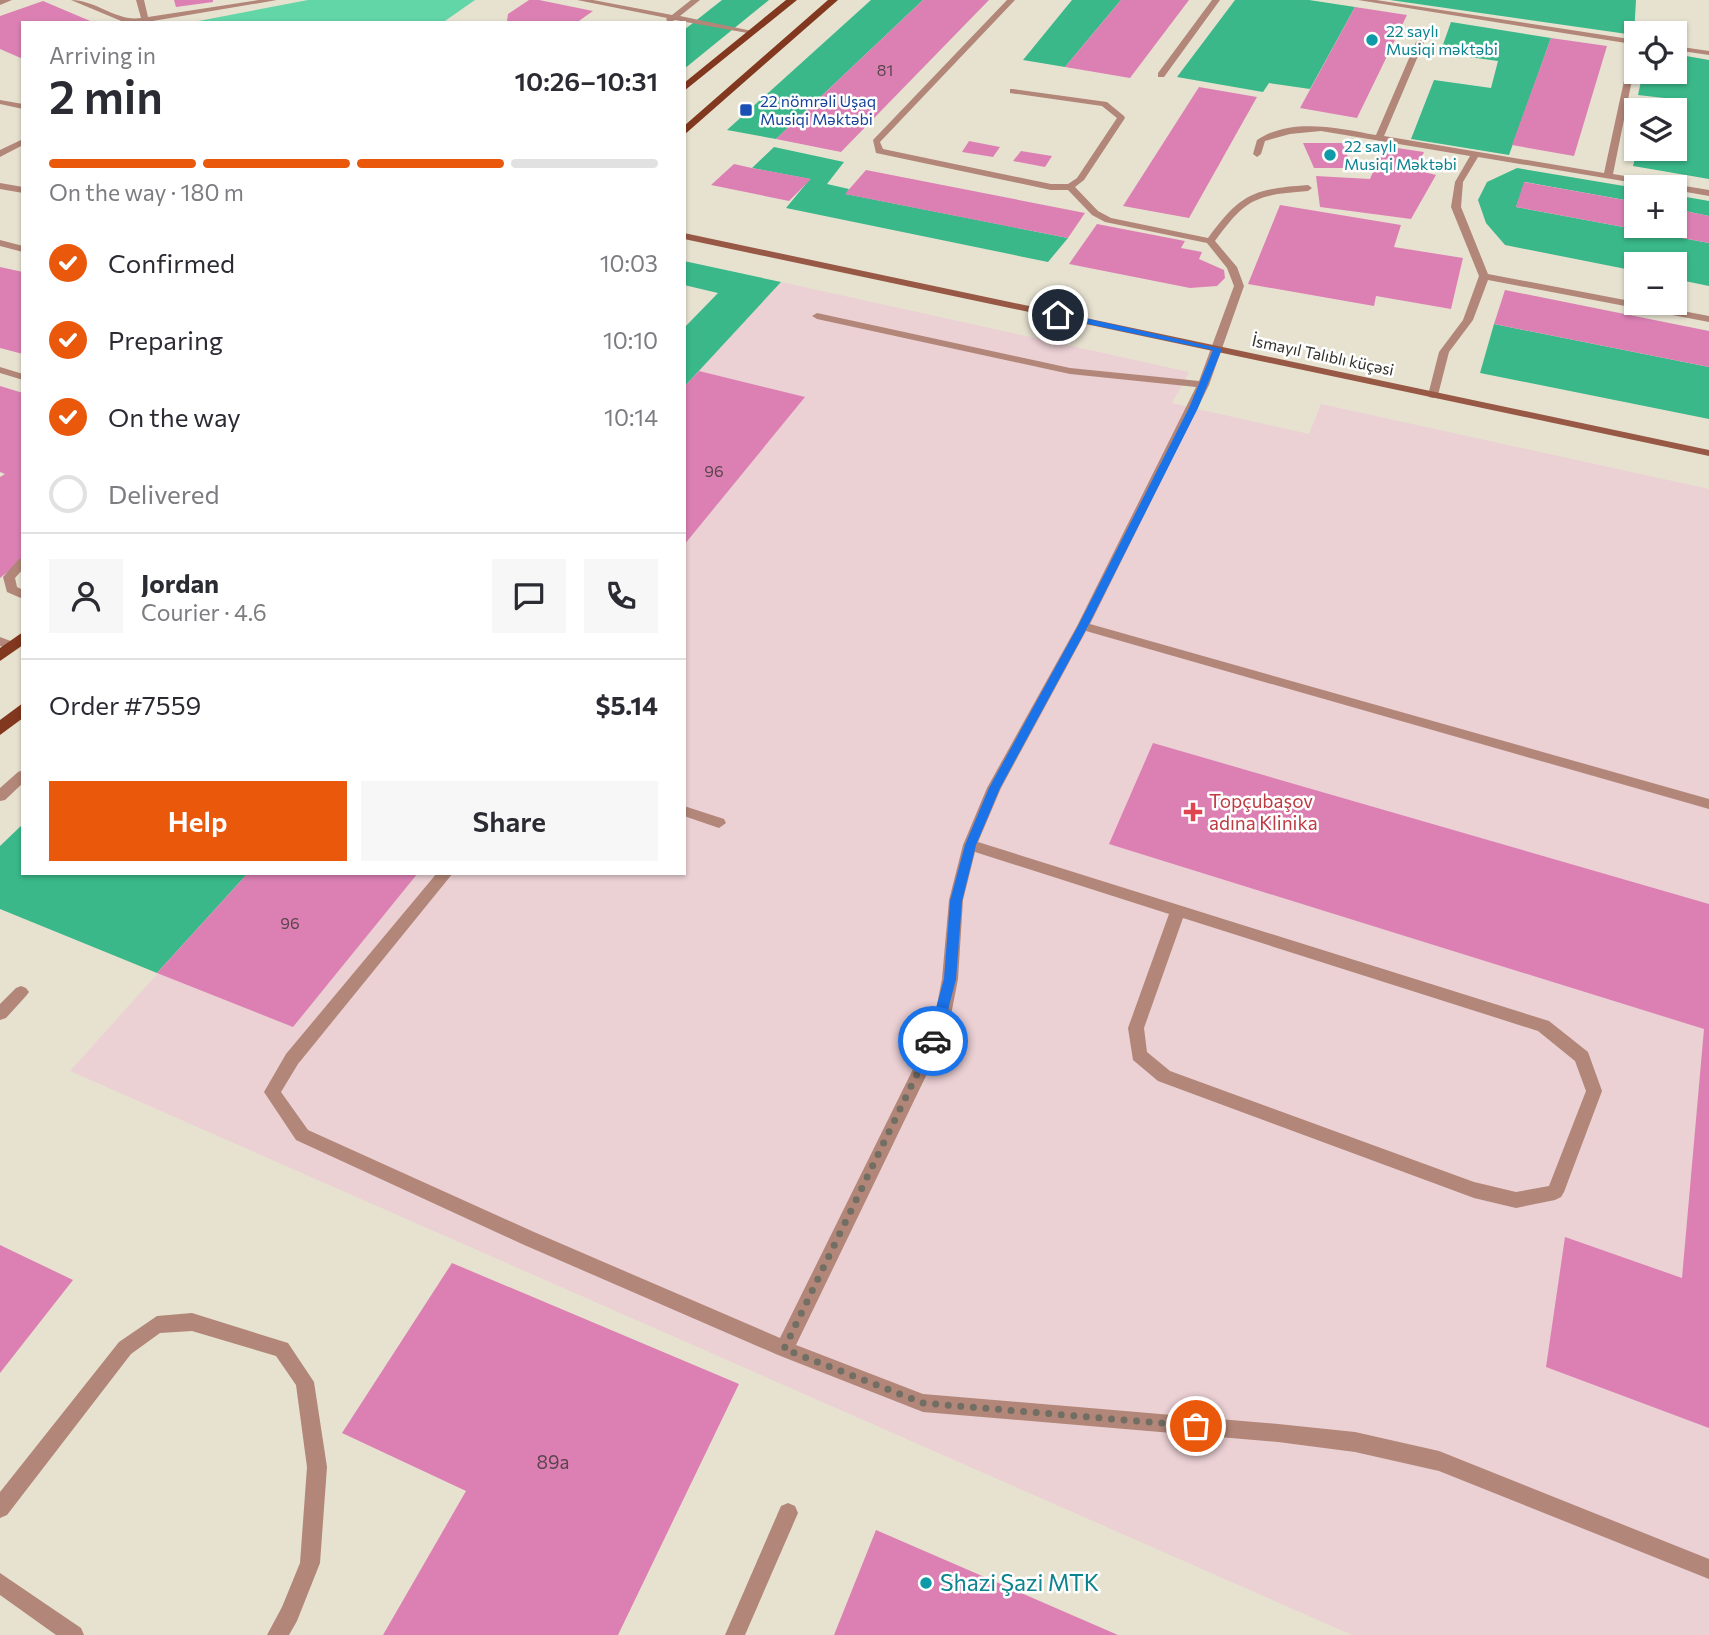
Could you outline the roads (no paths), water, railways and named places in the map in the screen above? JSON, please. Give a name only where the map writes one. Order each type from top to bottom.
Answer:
[{"type":"main road","points":[[686,86],[792,0]]},
{"type":"main road","points":[[686,130],[833,0]]},
{"type":"main road","points":[[0,729],[21,711]]},
{"type":"street","name":"İsmayıl Talıblı küçəsi","points":[[686,236],[1709,453]]},
{"type":"lane","points":[[0,3],[8,0]]},
{"type":"lane","points":[[75,0],[129,21]]},
{"type":"lane","points":[[140,0],[145,20]]},
{"type":"lane","points":[[138,21],[273,0]]},
{"type":"lane","points":[[581,0],[669,20],[696,0]]},
{"type":"lane","points":[[1012,0],[876,142],[878,151],[1051,187],[1070,187],[1080,180],[1121,118],[1104,104],[1013,91]]},
{"type":"lane","points":[[1161,75],[1216,0]]},
{"type":"lane","points":[[1362,0],[1624,41]]},
{"type":"lane","points":[[686,22],[753,32]]},
{"type":"lane","points":[[1379,138],[1420,42]]},
{"type":"lane","points":[[1687,50],[1709,53]]},
{"type":"lane","points":[[1608,176],[1627,84]]},
{"type":"lane","points":[[0,102],[21,107]]},
{"type":"lane","points":[[1258,154],[1261,140],[1296,129],[1321,128],[1709,192]]},
{"type":"lane","points":[[0,154],[21,142]]},
{"type":"lane","points":[[1433,395],[1444,352],[1468,320],[1484,276],[1457,207],[1459,182],[1475,154]]},
{"type":"lane","points":[[0,186],[21,190]]},
{"type":"lane","points":[[784,1349],[930,1051],[943,1015],[950,979],[956,901],[970,845],[994,788],[1083,626],[1205,385],[1239,286],[1232,267],[1210,241],[1108,220],[1095,213],[1070,187]]},
{"type":"lane","points":[[1210,241],[1232,209],[1247,197],[1269,191],[1308,188]]},
{"type":"lane","points":[[0,243],[21,248]]},
{"type":"lane","points":[[1484,276],[1709,319]]},
{"type":"lane","points":[[817,316],[1070,371],[1205,385]]},
{"type":"lane","points":[[0,370],[21,376]]},
{"type":"lane","points":[[21,564],[9,577],[11,589],[21,594]]},
{"type":"lane","points":[[1083,626],[1709,804]]},
{"type":"lane","points":[[0,796],[21,777]]},
{"type":"lane","points":[[686,812],[719,823]]},
{"type":"lane","points":[[970,845],[1178,910],[1542,1026],[1582,1057],[1594,1091],[1555,1192],[1516,1200],[1474,1190],[1164,1076],[1139,1055],[1136,1028],[1178,910]]},
{"type":"lane","points":[[444,875],[292,1059],[272,1092],[302,1135],[528,1238],[784,1349],[923,1403],[1291,1434],[1356,1442],[1439,1461],[1709,1569]]},
{"type":"lane","points":[[0,1014],[21,992]]},
{"type":"lane","points":[[0,1508],[125,1348],[157,1325],[192,1322],[282,1349],[305,1382],[317,1467],[310,1563],[290,1614],[277,1635]]},
{"type":"lane","points":[[735,1635],[788,1513]]},
{"type":"lane","points":[[0,1583],[74,1635]]},
{"type":"place","name":"22 saylı Musiqi məktəbi","points":[[1372,40]]},
{"type":"place","name":"22 nömrəli Uşaq Musiqi Məktəbi","points":[[746,110]]},
{"type":"place","name":"22 saylı Musiqi Məktəbi","points":[[1330,155]]},
{"type":"place","name":"Topçubaşov adına Klinika","points":[[1193,812]]},
{"type":"place","name":"Shazi Şazi MTK","points":[[926,1583]]}]
